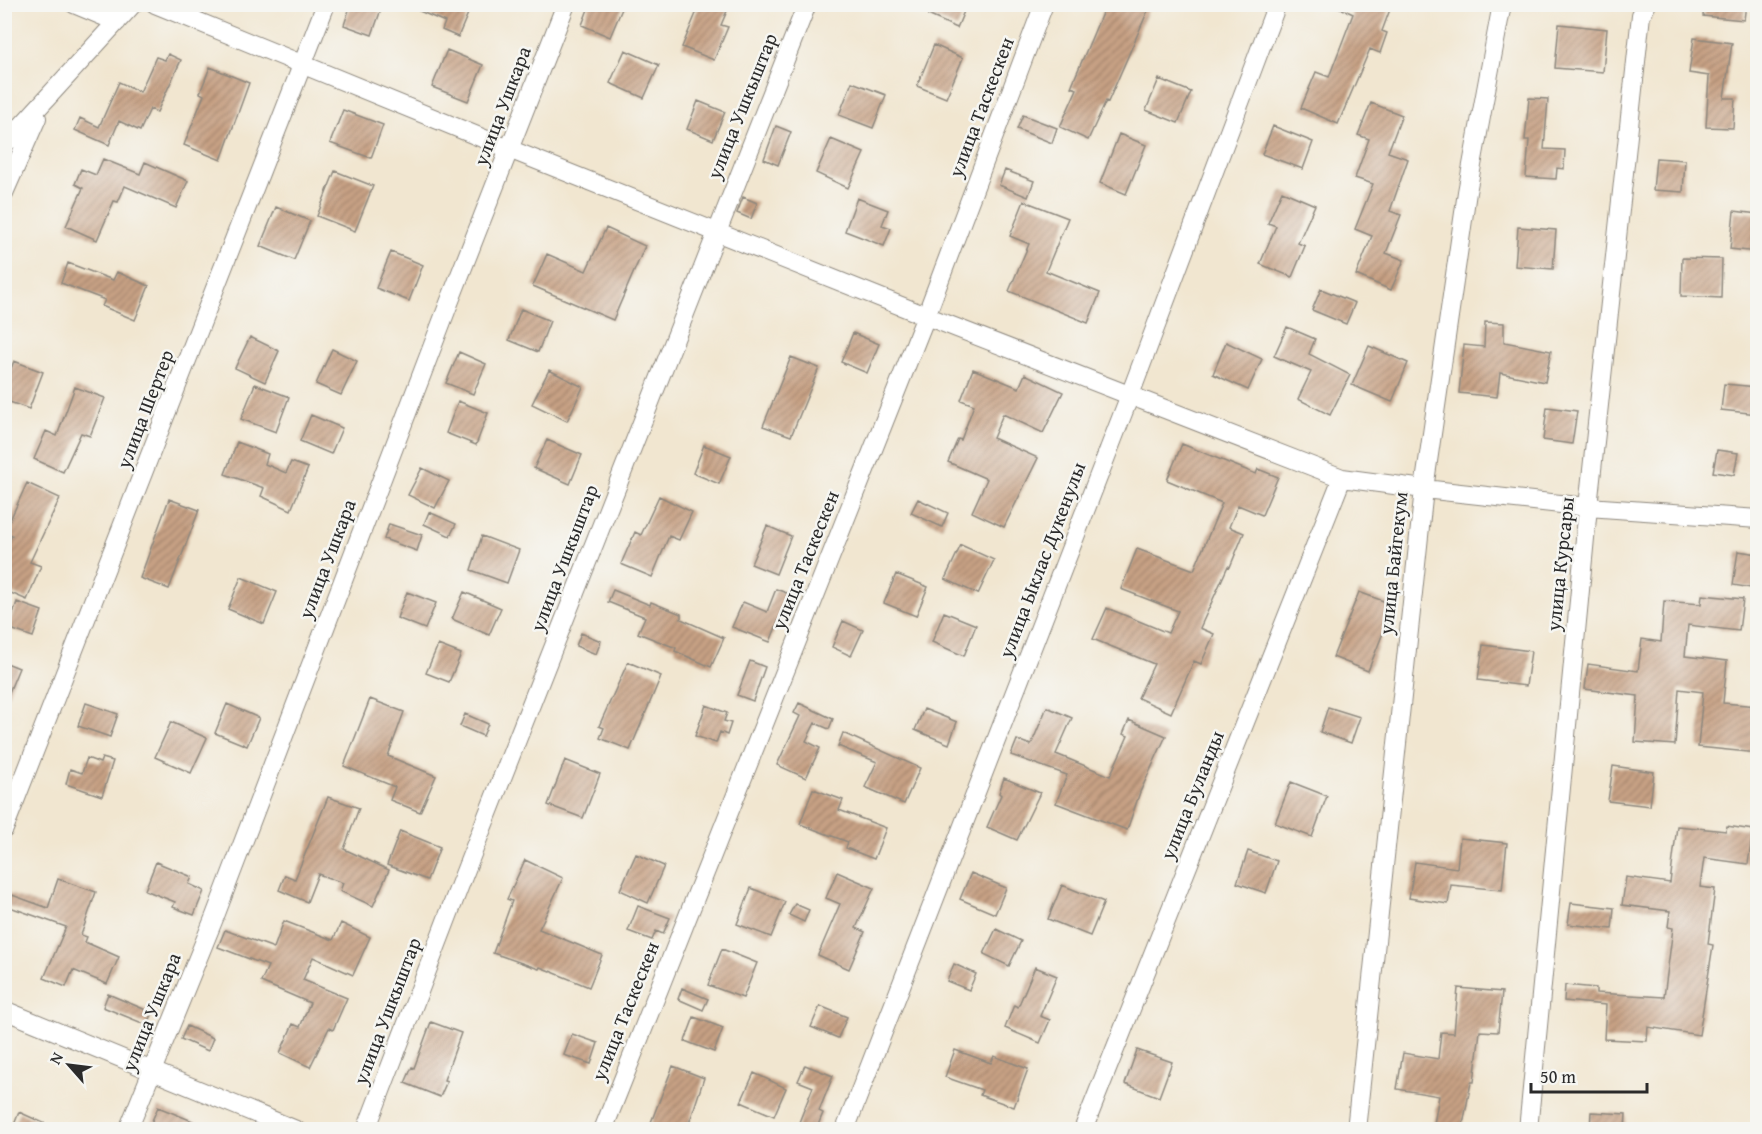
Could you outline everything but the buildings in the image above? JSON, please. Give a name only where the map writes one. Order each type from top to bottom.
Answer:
[{"type":"street","points":[[74,4],[117,22]]},
{"type":"street","points":[[4,145],[133,4]]},
{"type":"street","points":[[155,4],[926,316],[1342,478],[1588,507],[1758,519]]},
{"type":"street","name":"улица Шертер","points":[[4,829],[326,4]]},
{"type":"street","name":"улица Ушкара","points":[[128,1130],[214,916],[566,4]]},
{"type":"street","name":"улица Ушкыштар","points":[[366,1130],[716,231],[807,4]]},
{"type":"street","name":"улица Таскескен","points":[[603,1130],[926,316],[1044,4]]},
{"type":"street","name":"улица Ыклас Дукенулы","points":[[845,1130],[1130,395],[1277,4]]},
{"type":"street","name":"улица Байгекум","points":[[1356,1130],[1424,489],[1467,192],[1502,4]]},
{"type":"street","name":"улица Курсары","points":[[1528,1130],[1588,507],[1641,15],[1647,4]]},
{"type":"street","points":[[4,193],[43,105]]},
{"type":"street","name":"улица Буланды","points":[[1083,1130],[1342,478]]},
{"type":"street","points":[[4,1010],[296,1130]]}]
